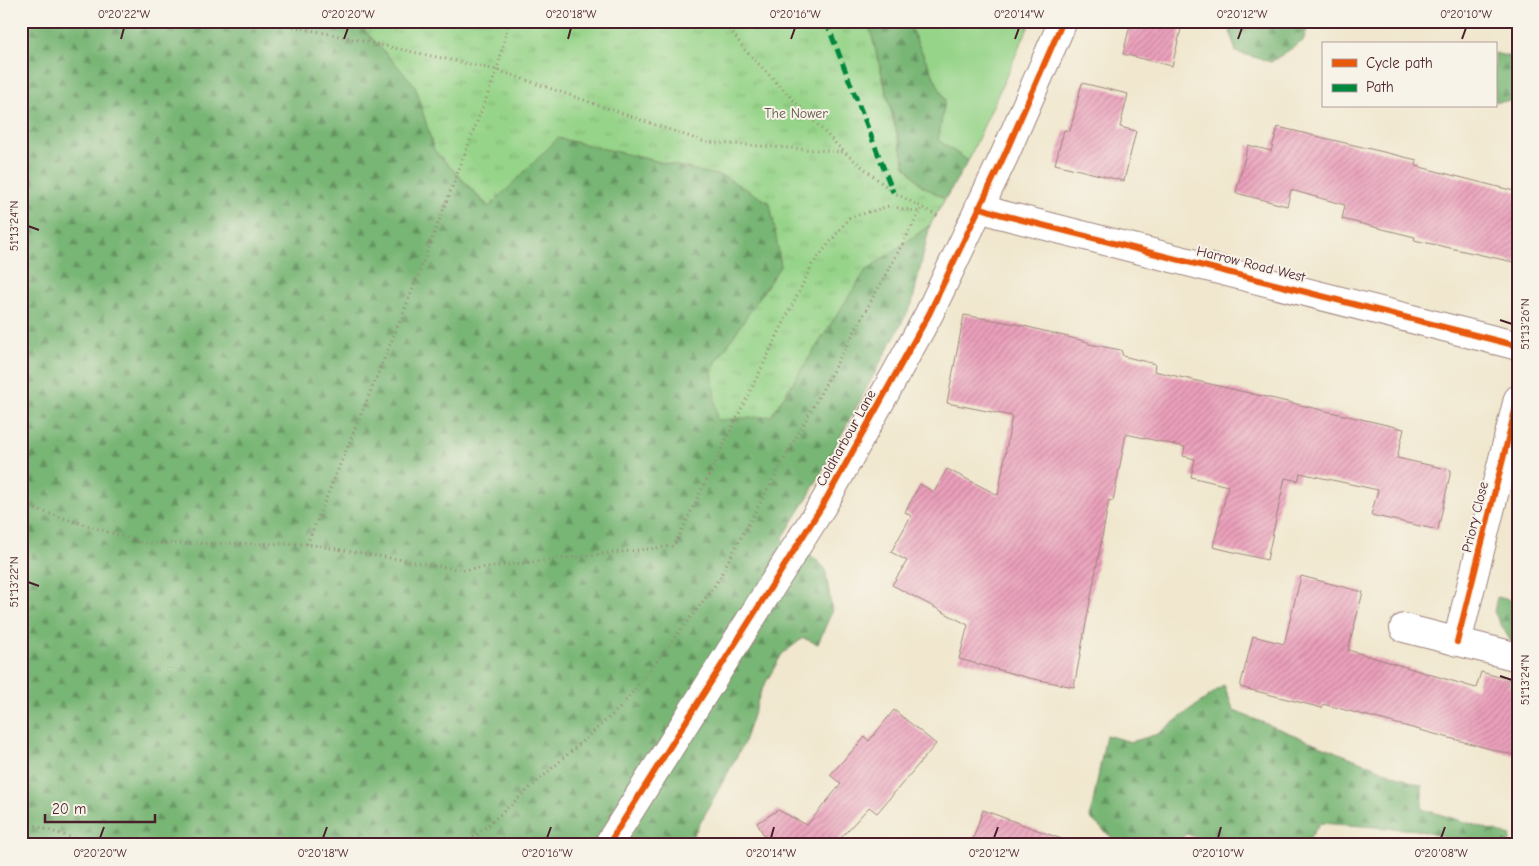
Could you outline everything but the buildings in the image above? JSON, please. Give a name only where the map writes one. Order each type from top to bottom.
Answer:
[{"type":"street","name":"Coldharbour Lane","points":[[608,845],[824,503],[929,314],[1005,154],[1064,21]]},
{"type":"street","name":"Harrow Road West","points":[[979,207],[999,214],[1518,346]]},
{"type":"street","name":"Priory Close","points":[[1458,642],[1518,398]]},
{"type":"street","points":[[1404,628],[1518,657]]},
{"type":"path","points":[[270,21],[497,70],[705,142],[844,152]]},
{"type":"path","points":[[307,544],[409,299],[497,70],[509,21]]},
{"type":"path","points":[[724,21],[745,50],[844,152],[893,192],[923,206],[967,236]]},
{"type":"path","points":[[21,505],[144,543],[307,544],[462,570],[674,546],[812,265],[849,218],[889,206],[920,212]]},
{"type":"path","points":[[460,845],[477,835],[621,707],[714,587],[923,206]]},
{"type":"path","points":[[21,821],[94,845]]},
{"type":"green space","points":[[21,21],[356,21],[415,85],[434,150],[488,207],[558,138],[725,177],[770,203],[781,265],[712,369],[771,416],[866,270],[930,225],[912,304],[809,495],[782,539],[813,557],[825,568],[832,611],[818,644],[803,638],[782,654],[761,691],[743,745],[688,845],[21,845]]},
{"type":"green space","name":"The Nower","points":[[356,21],[868,21],[905,166],[921,185],[945,199],[930,225],[866,270],[771,416],[717,420],[712,369],[781,265],[770,203],[725,177],[558,138],[489,207],[434,150],[415,85]]},
{"type":"green space","points":[[868,21],[907,21],[945,100],[938,140],[968,161],[945,199],[921,185],[906,166]]},
{"type":"green space","points":[[907,21],[1031,21],[968,161],[938,140],[945,100]]},
{"type":"green space","points":[[1227,21],[1310,21],[1303,41],[1271,62],[1236,52]]},
{"type":"green space","points":[[1496,53],[1518,59],[1518,101],[1496,102]]},
{"type":"green space","points":[[1497,597],[1518,602],[1518,644],[1511,642],[1494,612]]},
{"type":"green space","points":[[1224,685],[1234,711],[1422,786],[1422,809],[1511,836],[1509,845],[1472,845],[1417,830],[1320,823],[1305,845],[1219,845],[1186,834],[1179,845],[1120,845],[1090,818],[1106,735],[1131,742],[1158,734]]},
{"type":"marked path","points":[[826,21],[893,192]]},
{"type":"cycle path","points":[[608,845],[824,503],[929,314],[1005,154],[1063,21]]},
{"type":"cycle path","points":[[979,207],[999,214],[1518,346]]},
{"type":"cycle path","points":[[1457,642],[1518,399]]}]
